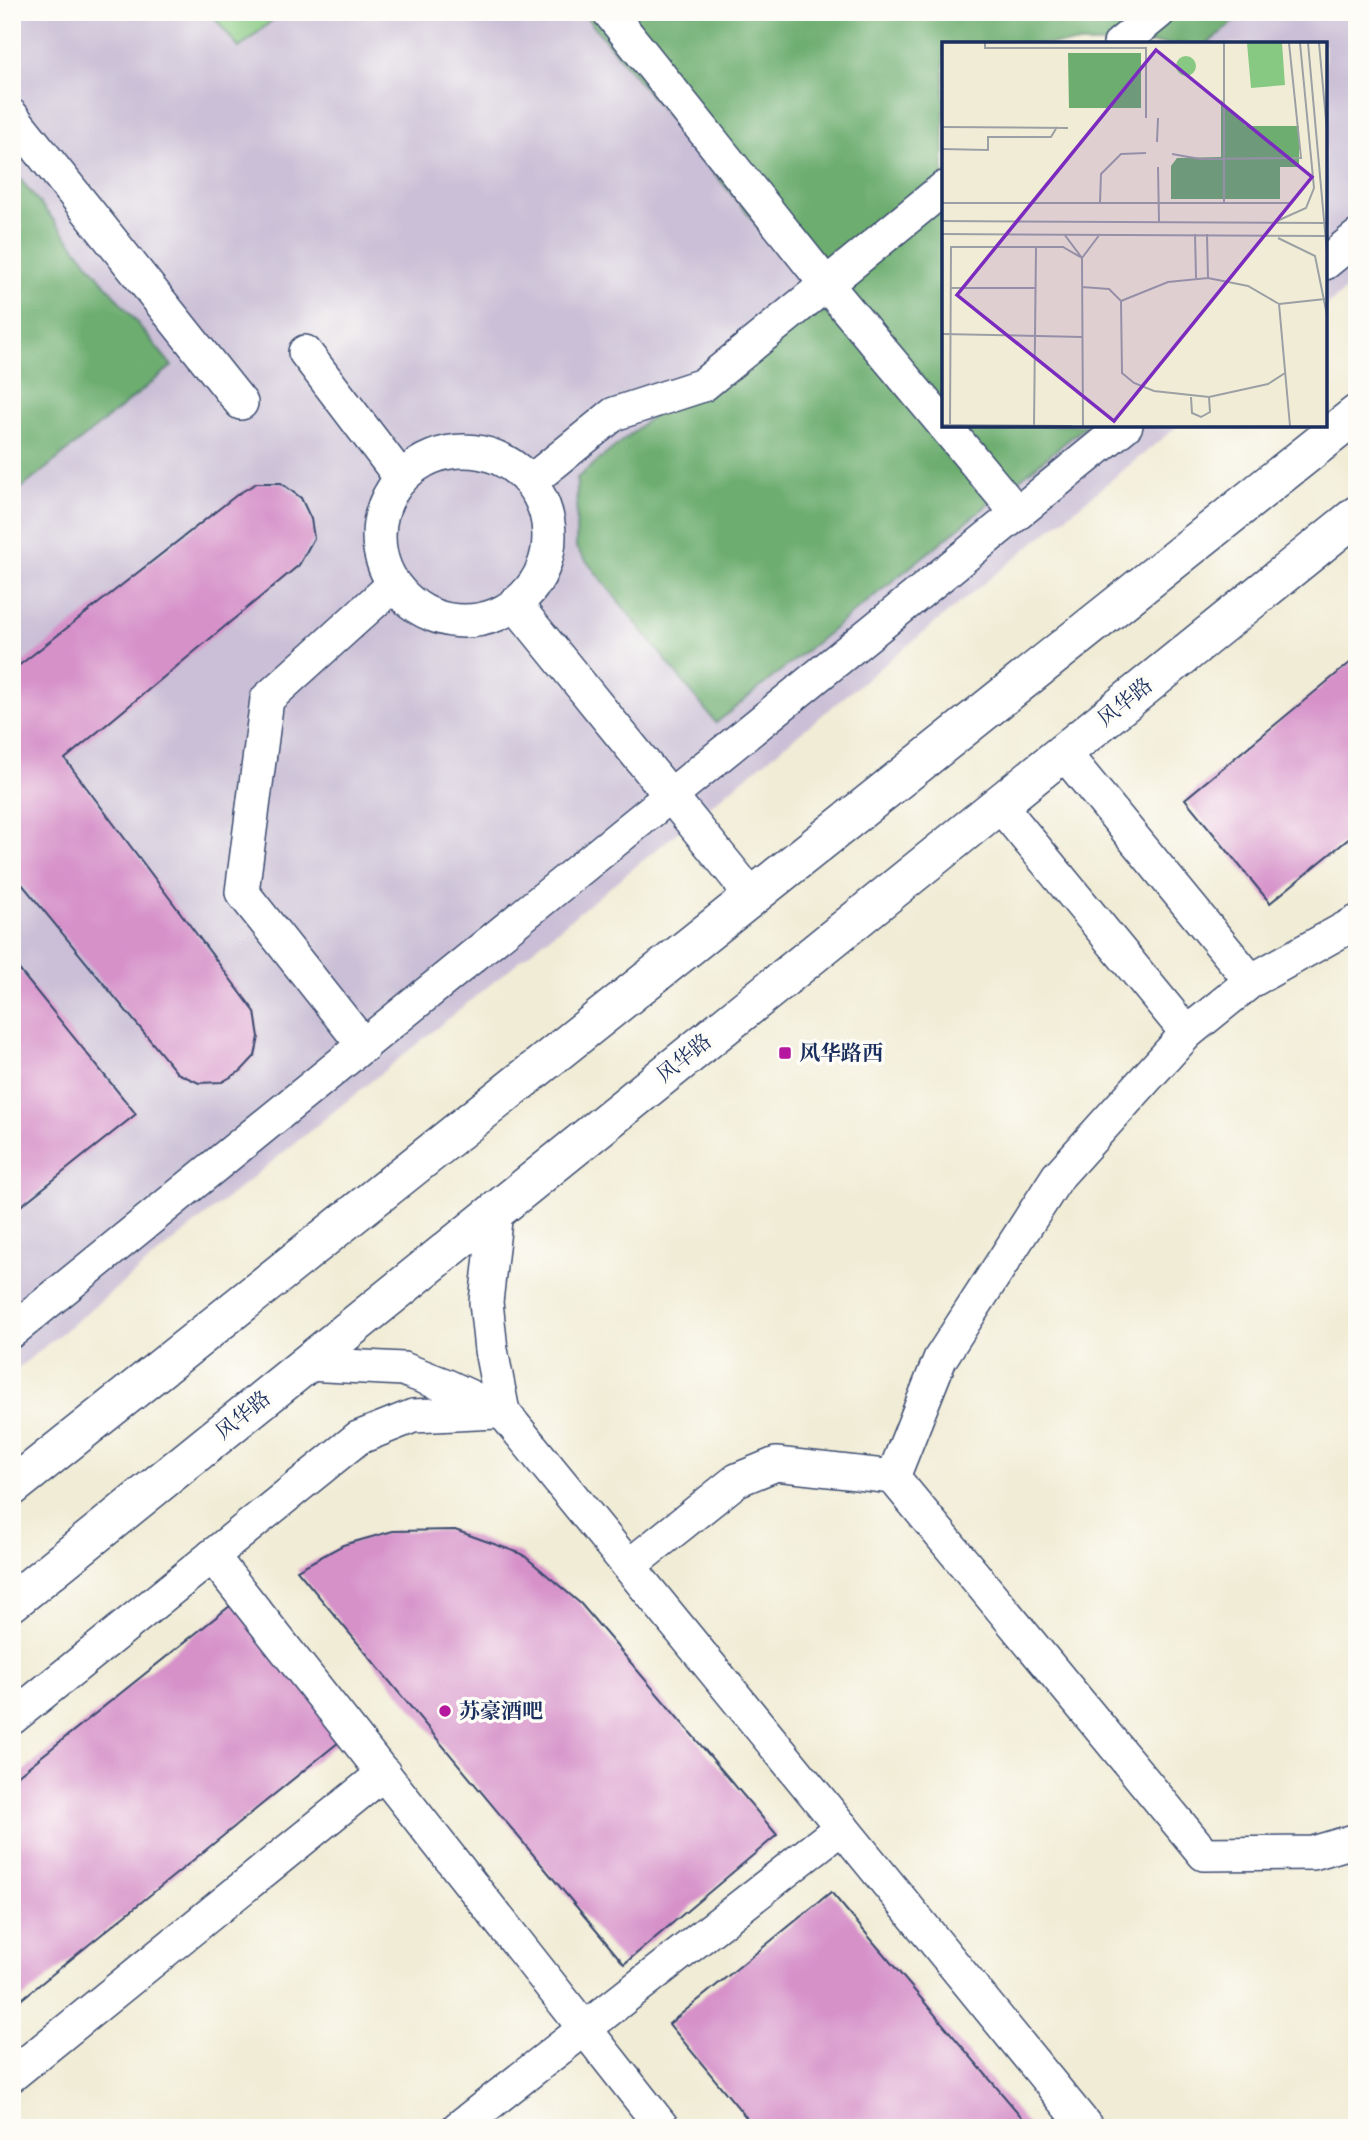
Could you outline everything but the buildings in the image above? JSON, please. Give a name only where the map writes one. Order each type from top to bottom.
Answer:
[{"type":"main road","points":[[12,1487],[752,895],[1352,425]]},
{"type":"main road","name":"风华路","points":[[12,1602],[1357,515]]},
{"type":"street","points":[[609,12],[826,284],[942,423]]},
{"type":"street","points":[[1122,42],[1159,12]]},
{"type":"street","points":[[12,116],[241,403]]},
{"type":"street","points":[[530,482],[614,414],[703,385],[942,190]]},
{"type":"street","points":[[1327,261],[1357,237]]},
{"type":"street","points":[[305,352],[401,478]]},
{"type":"street","points":[[946,427],[1017,513]]},
{"type":"street","points":[[12,1332],[1124,427]]},
{"type":"street","points":[[452,451],[481,452],[508,462],[530,482],[544,506],[549,532],[546,560],[534,584],[515,604],[491,617],[463,621],[436,617],[412,604],[393,585],[381,560],[378,531],[385,503],[401,478],[424,460],[452,451]]},
{"type":"street","points":[[364,1046],[242,892],[267,699],[393,585]]},
{"type":"street","points":[[515,604],[752,895]]},
{"type":"street","points":[[1063,752],[1251,981]]},
{"type":"street","points":[[999,804],[1187,1033]]},
{"type":"street","points":[[893,1477],[940,1359],[1058,1176],[1187,1033],[1251,981],[1357,922]]},
{"type":"street","points":[[496,1211],[486,1302],[491,1350],[503,1412]]},
{"type":"street","points":[[306,1364],[403,1369],[503,1412],[1087,2128]]},
{"type":"street","points":[[12,1718],[358,1438],[413,1416],[503,1412]]},
{"type":"street","points":[[629,1566],[737,1480],[776,1464],[893,1477],[1204,1854],[1313,1853],[1357,1840]]},
{"type":"street","points":[[212,1556],[663,2128]]},
{"type":"street","points":[[12,2075],[384,1773]]},
{"type":"street","points":[[458,2128],[842,1827]]},
{"type":"shaded area","points":[[12,12],[1342,12],[1357,27],[1357,281],[1327,305],[1327,42],[942,42],[942,427],[1177,427],[12,1373]]},
{"type":"green space","points":[[210,12],[282,12],[239,48]]},
{"type":"green space","points":[[582,12],[780,12],[803,15],[807,12],[1246,12],[1209,42],[942,42],[942,427],[1085,427],[716,723],[576,548],[577,478],[809,288]]},
{"type":"green space","points":[[12,169],[172,366],[12,496]]},
{"type":"place","name":"风华路西","points":[[785,1053]]},
{"type":"place","name":"苏豪酒吧","points":[[445,1711]]}]
